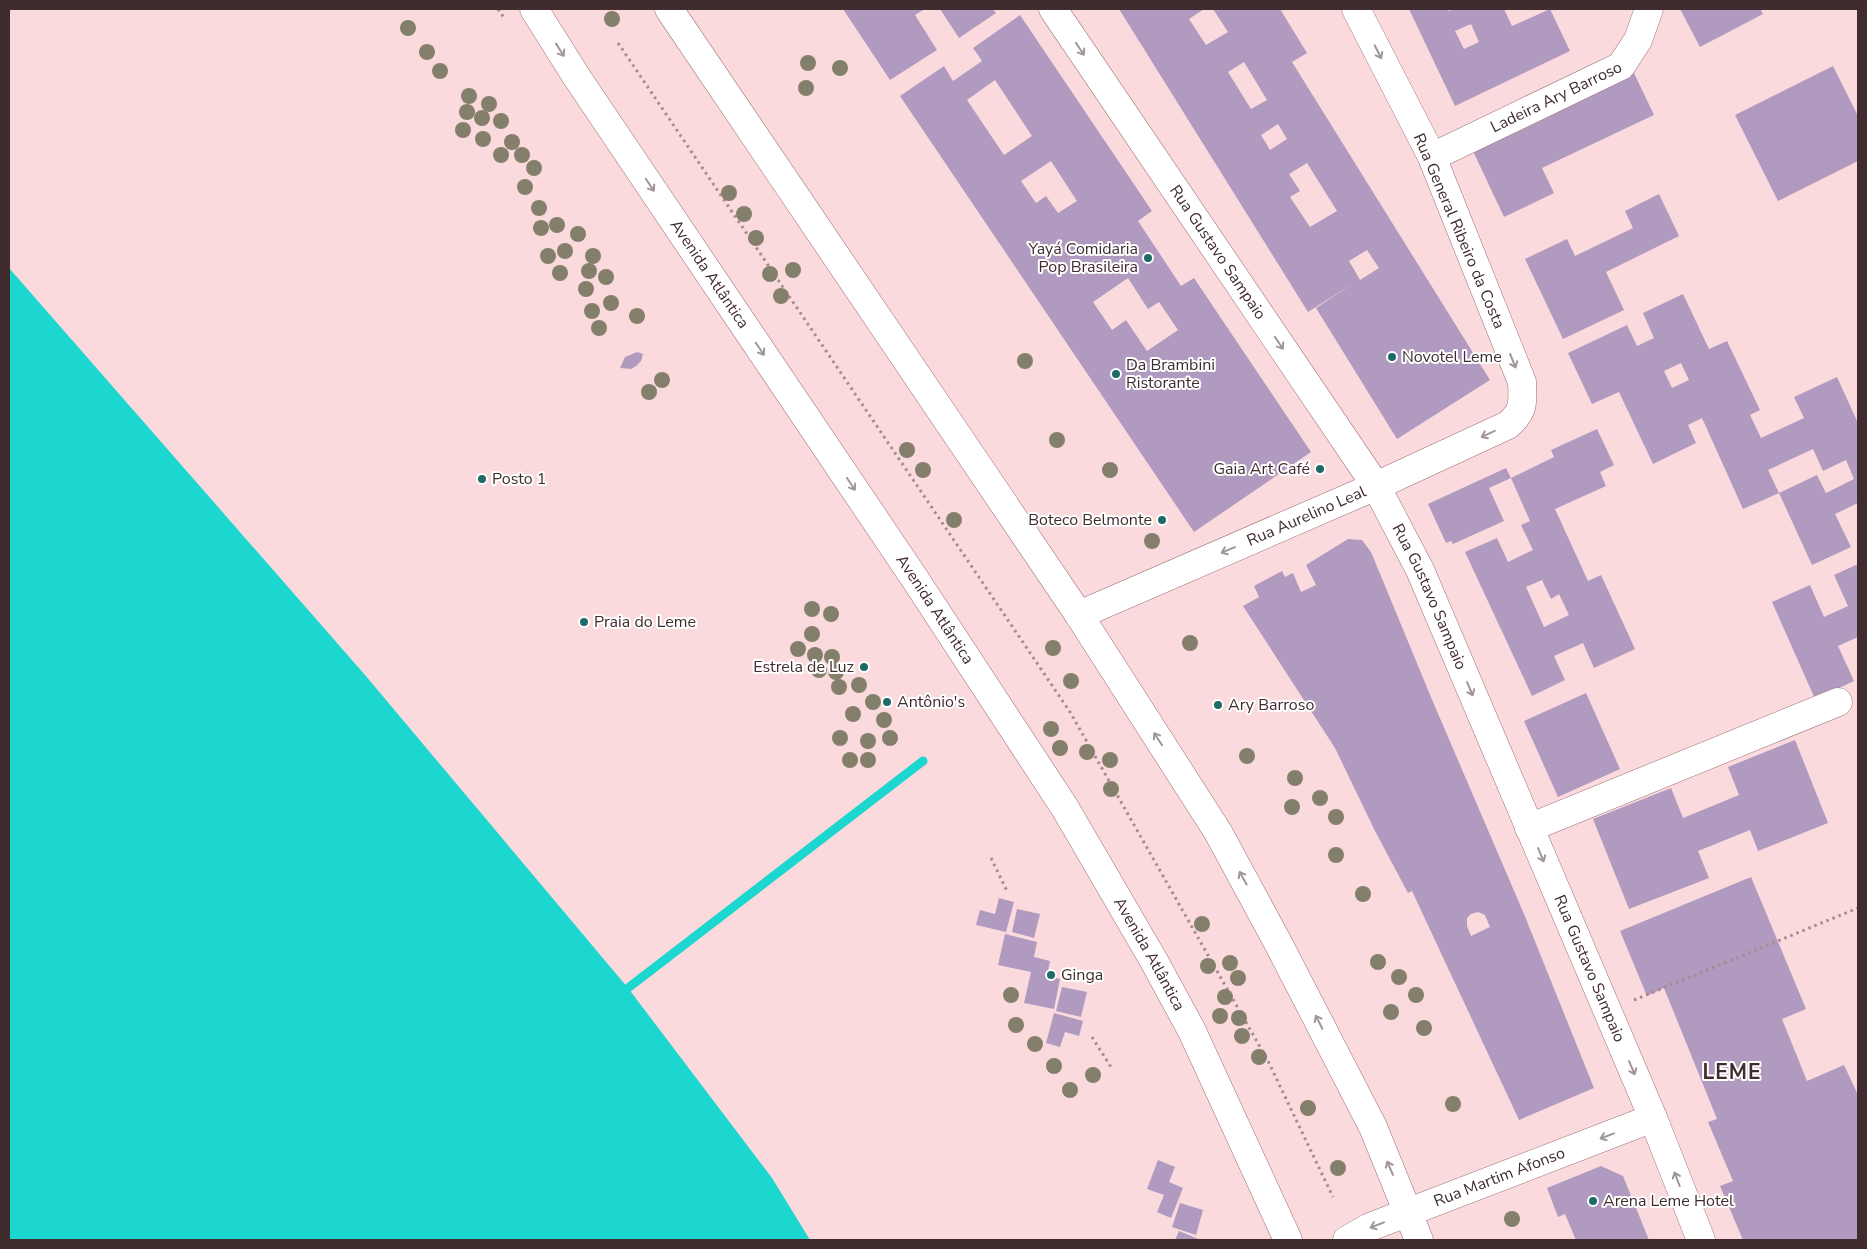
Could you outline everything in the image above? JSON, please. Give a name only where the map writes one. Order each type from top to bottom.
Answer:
[{"type":"street","name":"Avenida Atlântica","points":[[534,9],[587,93],[915,579],[1064,808],[1154,961],[1192,1031],[1288,1240]]},
{"type":"street","points":[[670,9],[1079,615],[1218,832],[1282,950],[1373,1127],[1419,1240]]},
{"type":"street","name":"Rua Gustavo Sampaio","points":[[1053,9],[1376,486],[1420,570],[1653,1118],[1701,1240]]},
{"type":"street","name":"Rua General Ribeiro da Costa","points":[[1356,9],[1432,157],[1522,382],[1523,404]]},
{"type":"street","name":"Ladeira Ary Barroso","points":[[1432,157],[1621,66],[1638,40],[1649,9]]},
{"type":"street","name":"Rua Aurelino Leal","points":[[1079,615],[1376,486],[1508,425],[1517,417],[1523,404]]},
{"type":"street","points":[[1529,828],[1838,702]]},
{"type":"street","name":"Rua Martim Afonso","points":[[1347,1240],[1370,1227],[1653,1118]]},
{"type":"path","points":[[618,43],[1070,712],[1268,1060],[1332,1197]]},
{"type":"path","points":[[990,858],[1007,891]]},
{"type":"path","points":[[1607,1011],[1858,908]]},
{"type":"path","points":[[1092,1037],[1111,1067]]},
{"type":"water","points":[[9,268],[365,675],[628,988],[772,1178],[810,1240],[9,1240]]},
{"type":"building","points":[[843,9],[925,9],[915,15],[937,50],[890,80]]},
{"type":"building","points":[[940,9],[993,9],[996,13],[959,38]]},
{"type":"building","points":[[1119,9],[1204,9],[1189,19],[1206,45],[1228,32],[1213,9],[1280,9],[1307,53],[1292,62],[1490,380],[1397,439],[1316,308],[1354,283],[1308,312]],"holes":[[[1244,62],[1267,100],[1251,109],[1228,72]],[[1278,124],[1287,139],[1270,150],[1261,135]],[[1307,163],[1337,211],[1310,227],[1290,197],[1300,191],[1289,174]],[[1367,250],[1379,268],[1360,280],[1349,261]]]},
{"type":"building","points":[[1409,9],[1447,9],[1449,11],[1454,9],[1504,9],[1512,26],[1550,9],[1570,51],[1455,106]],"holes":[[[1471,24],[1479,42],[1464,49],[1455,31]]]},
{"type":"building","points":[[1680,9],[1760,9],[1763,14],[1700,47]]},
{"type":"building","points":[[1020,15],[1152,211],[1138,221],[1181,286],[1194,278],[1311,452],[1194,532],[900,96],[944,66],[953,81],[982,61],[973,48]],"holes":[[[995,80],[1032,136],[1004,155],[967,100]],[[1051,161],[1077,201],[1058,213],[1046,196],[1036,203],[1021,181]],[[1128,278],[1148,309],[1159,302],[1178,330],[1147,351],[1126,320],[1112,330],[1093,302]]]},
{"type":"building","points":[[1833,66],[1858,116],[1858,161],[1778,201],[1735,115]]},
{"type":"building","points":[[1634,73],[1654,115],[1542,168],[1554,193],[1504,217],[1472,149]]},
{"type":"building","points":[[1659,194],[1679,236],[1606,272],[1624,310],[1563,339],[1525,259],[1567,239],[1575,256],[1633,228],[1625,211]]},
{"type":"building","points":[[1683,294],[1709,349],[1727,341],[1760,410],[1750,415],[1761,438],[1804,418],[1794,397],[1837,377],[1858,423],[1858,503],[1835,514],[1851,547],[1812,565],[1779,493],[1743,509],[1702,418],[1688,425],[1696,443],[1653,464],[1619,392],[1592,404],[1568,353],[1627,325],[1637,346],[1654,338],[1643,313]],"holes":[[[1681,363],[1689,380],[1672,388],[1664,371]],[[1813,449],[1823,471],[1846,460],[1854,479],[1826,493],[1817,475],[1779,493],[1768,470]]]},
{"type":"building","points":[[637,352],[643,354],[641,361],[636,366],[631,369],[620,368],[625,357]]},
{"type":"building","points":[[1597,429],[1614,465],[1600,472],[1606,486],[1555,509],[1588,581],[1601,575],[1635,649],[1594,668],[1583,643],[1554,656],[1565,680],[1532,696],[1465,552],[1497,538],[1508,562],[1533,550],[1521,525],[1530,521],[1511,478],[1554,457],[1551,450]],"holes":[[[1542,580],[1551,599],[1559,594],[1569,615],[1544,627],[1526,587]]]},
{"type":"building","points":[[1506,468],[1511,478],[1489,488],[1504,521],[1453,544],[1451,541],[1446,543],[1428,504]]},
{"type":"building","points":[[1348,539],[1362,540],[1371,552],[1524,914],[1594,1088],[1519,1120],[1412,891],[1408,893],[1375,831],[1335,748],[1243,606],[1259,597],[1254,586],[1282,571],[1285,577],[1293,573],[1301,592],[1316,585],[1306,565]],"holes":[[[1478,912],[1485,915],[1490,927],[1471,936],[1467,926],[1467,918],[1471,914]]]},
{"type":"building","points":[[1858,564],[1858,637],[1838,646],[1854,681],[1815,699],[1772,602],[1810,585],[1824,617],[1848,606],[1834,575]]},
{"type":"building","points":[[1586,693],[1620,769],[1558,797],[1524,721]]},
{"type":"building","points":[[1795,740],[1828,823],[1758,851],[1750,830],[1698,851],[1709,878],[1629,909],[1593,819],[1671,788],[1683,818],[1739,795],[1728,767]]},
{"type":"building","points":[[1751,877],[1806,1009],[1782,1019],[1807,1081],[1844,1065],[1858,1095],[1858,1240],[1743,1240],[1720,1186],[1733,1181],[1708,1122],[1717,1119],[1664,988],[1647,996],[1620,931]]},
{"type":"building","points":[[999,898],[1014,902],[1006,932],[976,925],[980,910],[995,914]]},
{"type":"building","points":[[1017,909],[1040,914],[1034,938],[1012,932]]},
{"type":"building","points":[[1005,934],[1037,942],[1034,957],[1050,961],[1047,976],[1060,979],[1054,1009],[1024,1003],[1031,972],[998,965]]},
{"type":"building","points":[[1062,987],[1087,992],[1081,1017],[1056,1011]]},
{"type":"building","points":[[1054,1013],[1083,1021],[1079,1036],[1065,1032],[1060,1047],[1046,1043]]},
{"type":"building","points":[[1158,1160],[1175,1167],[1169,1182],[1183,1188],[1171,1218],[1157,1212],[1164,1195],[1147,1189]]},
{"type":"building","name":"Arena Leme Hotel","points":[[1601,1166],[1623,1176],[1649,1240],[1576,1240],[1565,1214],[1558,1217],[1547,1188]]},
{"type":"building","points":[[1180,1203],[1203,1210],[1196,1235],[1172,1227]]},
{"type":"building","points":[[1179,1231],[1201,1240],[1175,1240]]},
{"type":"waterway","points":[[628,988],[923,761]]},
{"type":"place","name":"Yayá Comidaria Pop Brasileira","points":[[1148,258]]},
{"type":"place","name":"Novotel Leme","points":[[1392,357]]},
{"type":"place","name":"Da Brambini Ristorante","points":[[1116,374]]},
{"type":"place","name":"Gaia Art Café","points":[[1320,469]]},
{"type":"place","name":"Posto 1","points":[[482,479]]},
{"type":"place","name":"Boteco Belmonte","points":[[1162,520]]},
{"type":"place","name":"Praia do Leme","points":[[584,622]]},
{"type":"place","name":"Estrela de Luz","points":[[864,667]]},
{"type":"place","name":"Antônio's","points":[[887,702]]},
{"type":"place","name":"Ary Barroso","points":[[1218,705]]},
{"type":"place","name":"Ginga","points":[[1051,975]]},
{"type":"place","name":"Arena Leme Hotel","points":[[1593,1201]]},
{"type":"district","name":"LEME","points":[[1732,1072]]}]
